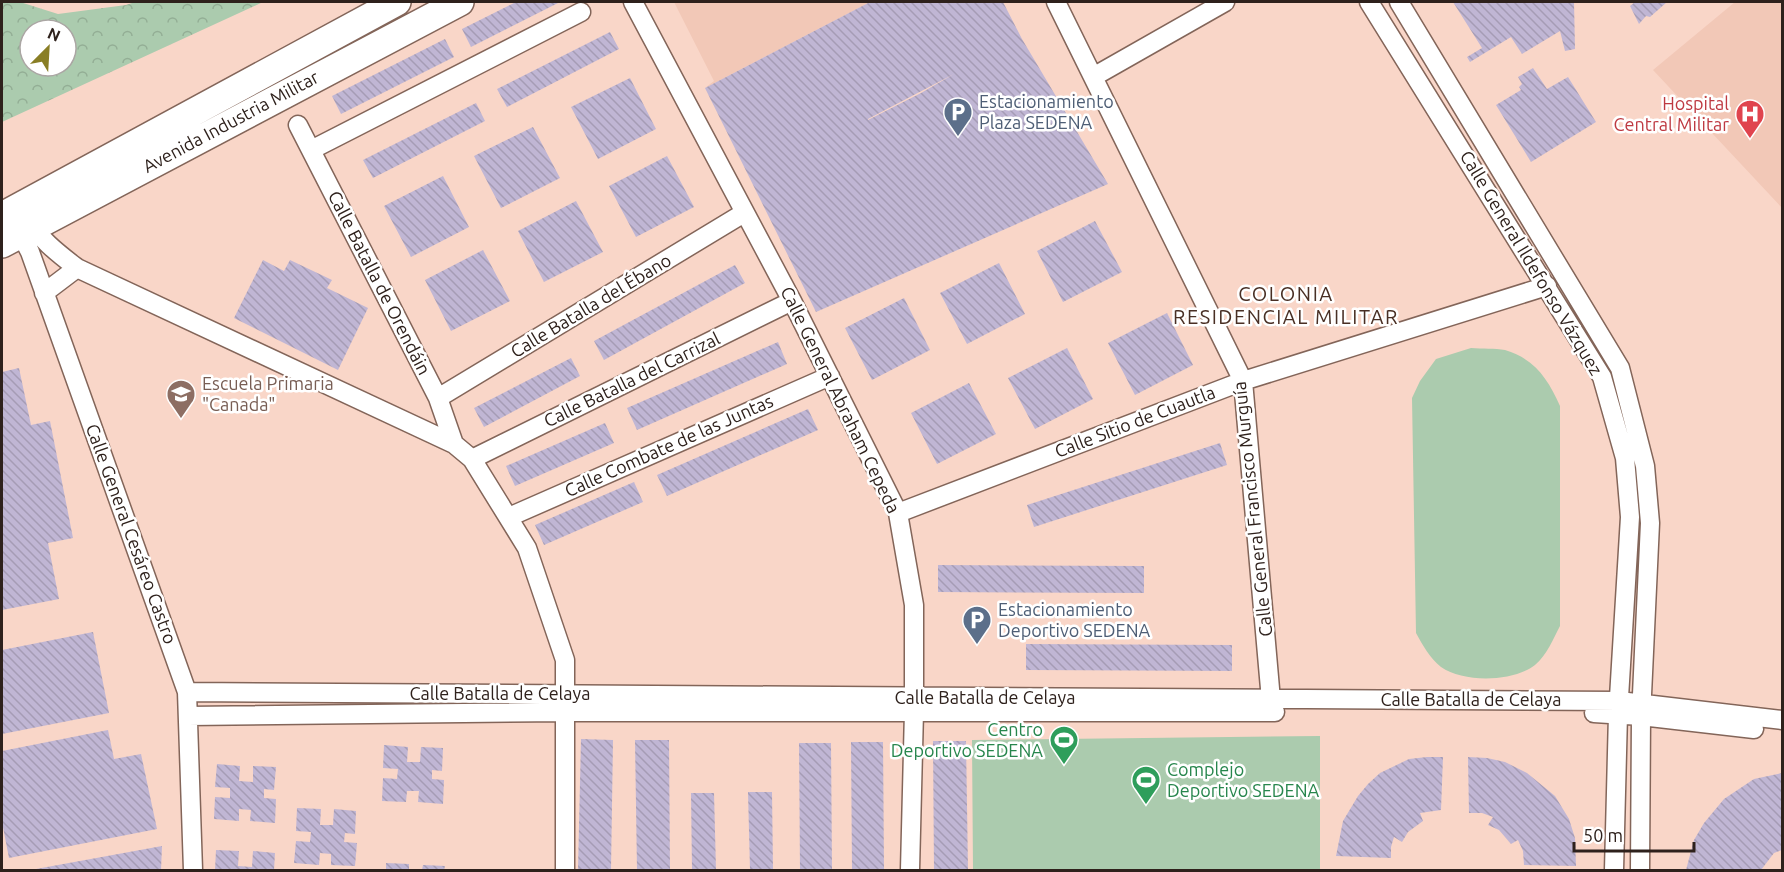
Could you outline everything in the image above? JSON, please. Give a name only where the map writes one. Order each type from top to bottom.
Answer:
[{"type":"main road","name":"Avenida Industria Militar","points":[[10,210],[397,2]]},
{"type":"main road","name":"Avenida Industria Militar","points":[[19,236],[306,81],[460,2]]},
{"type":"street","name":"Calle General Abraham Cepeda","points":[[633,2],[792,302],[898,513],[914,605],[910,870]]},
{"type":"street","name":"Calle General Francisco Murguía","points":[[1056,2],[1243,381],[1271,700]]},
{"type":"street","points":[[1093,77],[1225,2]]},
{"type":"street","name":"Calle General Ildefonso Vázquez","points":[[1369,2],[1602,377],[1625,458],[1630,516],[1618,707],[1614,870]]},
{"type":"street","name":"Calle General Ildefonso Vázquez","points":[[1399,2],[1620,368],[1645,466],[1650,523],[1641,709],[1640,870]]},
{"type":"street","points":[[311,150],[581,12]]},
{"type":"street","name":"Calle Batalla de Orendáin","points":[[298,126],[438,398],[454,444]]},
{"type":"street","name":"Calle General Cesáreo Castro","points":[[10,210],[42,286],[187,692],[193,870]]},
{"type":"street","name":"Calle Batalla del Ébano","points":[[438,398],[744,213]]},
{"type":"street","points":[[19,236],[55,251],[77,268],[454,444],[472,459],[527,548],[565,660],[565,870]]},
{"type":"street","points":[[42,286],[77,268]]},
{"type":"street","name":"Calle Sitio de Cuautla","points":[[898,513],[1243,381],[1547,286]]},
{"type":"street","name":"Calle Batalla del Carrizal","points":[[472,459],[792,302]]},
{"type":"street","name":"Calle Combate de las Juntas","points":[[509,517],[830,376]]},
{"type":"street","name":"Calle Batalla de Celaya","points":[[187,692],[565,703],[1618,707]]},
{"type":"street","name":"Calle Batalla de Celaya","points":[[914,704],[1271,700],[1618,707],[1782,720]]},
{"type":"street","name":"Calle Batalla de Celaya","points":[[188,716],[565,703]]},
{"type":"street","name":"Calle Batalla de Celaya","points":[[1641,709],[1782,732]]},
{"type":"shaded area","points":[[674,2],[870,2],[705,88],[714,81]]},
{"type":"shaded area","name":"Hospital Central Militar","points":[[1735,2],[1782,2],[1782,208],[1653,70]]},
{"type":"green space","points":[[2,2],[20,2],[58,14],[135,2],[263,2],[2,122]]},
{"type":"green space","points":[[1471,348],[1505,350],[1525,359],[1539,371],[1551,387],[1560,406],[1560,626],[1546,652],[1535,665],[1526,671],[1502,677],[1462,676],[1441,667],[1427,652],[1416,633],[1412,398],[1420,381],[1436,359]]},
{"type":"green space","name":"Complejo Deportivo SEDENA","points":[[1320,736],[1320,870],[973,870],[972,740]]},
{"type":"building","points":[[516,2],[560,2],[471,47],[462,29]]},
{"type":"building","name":"Estacionamiento Plaza SEDENA","points":[[870,2],[1003,2],[1022,39],[1108,184],[816,312],[705,88]],"holes":[[[954,74],[921,93],[868,120]]]},
{"type":"building","points":[[1453,2],[1574,2],[1575,49],[1565,51],[1560,31],[1522,54],[1511,37],[1470,62],[1467,57],[1482,48]]},
{"type":"building","points":[[1635,2],[1667,2],[1650,17],[1646,16],[1639,24],[1630,6]]},
{"type":"building","points":[[610,32],[619,49],[507,107],[497,89]]},
{"type":"building","points":[[445,39],[454,57],[341,114],[332,96]]},
{"type":"building","points":[[1533,68],[1547,89],[1568,77],[1596,122],[1531,162],[1496,105],[1521,90],[1519,87],[1522,84],[1518,77]]},
{"type":"building","points":[[630,78],[656,129],[598,159],[571,107]]},
{"type":"building","points":[[476,103],[485,121],[373,178],[363,160]]},
{"type":"building","points":[[533,127],[560,178],[501,208],[474,156]]},
{"type":"building","points":[[667,156],[694,207],[636,237],[609,186]]},
{"type":"building","points":[[443,176],[469,227],[411,257],[384,206]]},
{"type":"building","points":[[576,201],[603,252],[544,282],[518,231]]},
{"type":"building","points":[[1095,221],[1122,272],[1063,302],[1037,251]]},
{"type":"building","points":[[483,250],[510,301],[451,331],[425,280]]},
{"type":"building","points":[[263,260],[284,271],[290,260],[332,280],[327,288],[368,308],[338,370],[234,318]]},
{"type":"building","points":[[999,263],[1025,314],[967,344],[940,293]]},
{"type":"building","points":[[735,265],[745,283],[604,360],[594,341]]},
{"type":"building","points":[[904,298],[930,350],[872,380],[845,328]]},
{"type":"building","points":[[1167,313],[1193,365],[1135,395],[1108,343]]},
{"type":"building","points":[[778,342],[787,364],[637,430],[627,408]]},
{"type":"building","points":[[1067,348],[1093,399],[1035,429],[1008,378]]},
{"type":"building","points":[[571,358],[580,376],[484,427],[474,408]]},
{"type":"building","points":[[19,368],[31,425],[50,421],[73,538],[48,543],[59,599],[2,610],[2,372]]},
{"type":"building","points":[[969,383],[996,434],[937,464],[911,413]]},
{"type":"building","points":[[808,409],[818,430],[667,496],[657,475]]},
{"type":"building","points":[[605,423],[614,443],[515,486],[506,466]]},
{"type":"building","points":[[1220,443],[1227,465],[1034,527],[1027,505]]},
{"type":"building","points":[[634,482],[643,502],[544,545],[535,525]]},
{"type":"building","points":[[938,565],[1144,566],[1144,593],[938,592]]},
{"type":"building","points":[[93,632],[109,713],[2,734],[2,650]]},
{"type":"building","points":[[1026,644],[1232,645],[1232,671],[1026,670]]},
{"type":"building","points":[[108,730],[114,759],[141,754],[157,829],[9,858],[2,822],[2,751]]},
{"type":"building","points":[[581,739],[613,740],[611,870],[578,870]]},
{"type":"building","points":[[635,740],[669,740],[670,870],[637,870]]},
{"type":"building","points":[[933,741],[966,741],[968,870],[934,870]]},
{"type":"building","points":[[851,742],[883,742],[884,870],[852,870]]},
{"type":"building","points":[[799,743],[831,743],[832,870],[800,870]]},
{"type":"building","points":[[384,745],[408,747],[407,762],[420,762],[421,747],[443,748],[442,771],[432,770],[432,779],[444,780],[443,804],[418,802],[419,791],[407,791],[406,802],[382,801],[383,778],[397,779],[398,769],[383,768]]},
{"type":"building","points":[[1443,757],[1441,810],[1420,813],[1423,821],[1408,832],[1402,842],[1394,837],[1391,858],[1336,856],[1343,821],[1368,784],[1380,773],[1409,759]]},
{"type":"building","points":[[1468,757],[1505,762],[1527,773],[1555,796],[1569,819],[1575,838],[1576,866],[1524,865],[1523,851],[1518,840],[1511,844],[1499,830],[1488,825],[1493,817],[1482,813],[1469,813]]},
{"type":"building","points":[[217,764],[240,766],[239,781],[253,782],[253,766],[276,767],[274,790],[264,789],[264,798],[276,799],[275,823],[250,821],[251,810],[239,809],[239,821],[214,819],[215,797],[230,798],[230,788],[215,787]]},
{"type":"building","points":[[1782,773],[1782,850],[1774,853],[1761,870],[1686,870],[1694,840],[1704,823],[1724,799],[1754,779]]},
{"type":"building","points":[[748,792],[772,792],[773,870],[750,870]]},
{"type":"building","points":[[691,793],[714,793],[716,870],[692,870]]},
{"type":"building","points":[[297,808],[321,809],[320,825],[333,825],[334,809],[356,811],[355,834],[345,833],[344,842],[357,843],[355,866],[331,865],[331,854],[320,853],[319,865],[294,863],[296,841],[310,842],[311,832],[296,831]]},
{"type":"building","points":[[162,846],[161,870],[36,870],[36,869]]},
{"type":"building","points":[[216,850],[239,851],[238,866],[252,867],[253,851],[275,853],[274,870],[215,870]]},
{"type":"building","points":[[386,863],[409,864],[409,870],[386,870]]},
{"type":"building","points":[[423,865],[445,866],[444,870],[422,870]]},
{"type":"place","name":"Estacionamiento Plaza SEDENA","points":[[958,138]]},
{"type":"place","name":"Hospital Central Militar","points":[[1750,140]]},
{"type":"place","name":"Escuela Primaria \"Canada\"","points":[[181,420]]},
{"type":"place","name":"Estacionamiento Deportivo SEDENA","points":[[977,646]]},
{"type":"place","name":"Centro Deportivo SEDENA","points":[[1064,766]]},
{"type":"place","name":"Complejo Deportivo SEDENA","points":[[1146,806]]},
{"type":"district","name":"COLONIA RESIDENCIAL MILITAR","points":[[1286,306]]}]
